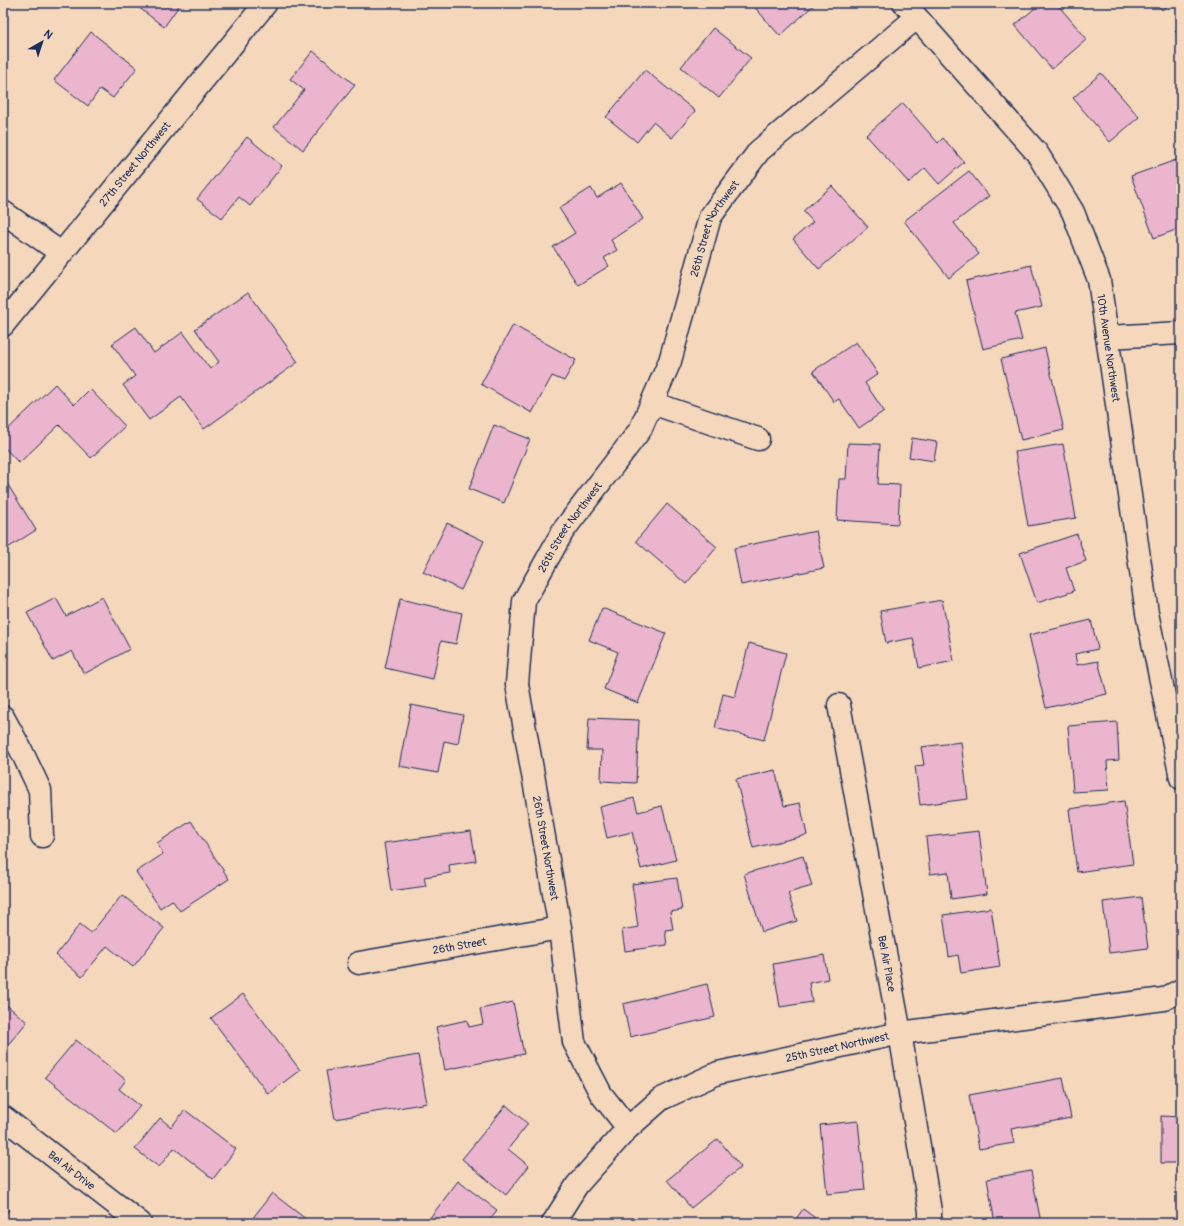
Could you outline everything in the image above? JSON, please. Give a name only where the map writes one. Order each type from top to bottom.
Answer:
[{"type":"street","name":"27th Street Northwest","points":[[3,325],[266,3]]},
{"type":"street","name":"10th Avenue Northwest","points":[[910,10],[1037,153],[1073,212],[1099,280],[1147,613],[1179,752],[1181,778]]},
{"type":"street","name":"26th Street Northwest","points":[[628,1128],[601,1094],[574,1042],[560,928],[517,684],[524,601],[563,531],[640,430],[670,361],[710,217],[759,151],[910,10]]},
{"type":"street","points":[[3,212],[61,253]]},
{"type":"street","points":[[1107,337],[1181,333]]},
{"type":"street","points":[[652,403],[758,439]]},
{"type":"street","name":"Bel Air Place","points":[[839,705],[900,1033],[930,1211],[930,1223]]},
{"type":"street","points":[[3,717],[40,790],[42,836]]},
{"type":"street","name":"26th Street","points":[[359,964],[560,928]]},
{"type":"street","name":"25th Street Northwest","points":[[553,1223],[577,1185],[628,1128],[660,1099],[718,1073],[900,1033],[1164,1000],[1181,990]]},
{"type":"street","name":"Bel Air Drive","points":[[3,1117],[140,1223]]},
{"type":"building","points":[[133,3],[181,3],[164,27]]},
{"type":"building","points":[[751,3],[816,3],[780,36]]},
{"type":"building","points":[[1041,3],[1056,3],[1087,39],[1052,69],[1015,25]]},
{"type":"building","points":[[1156,3],[1170,3],[1162,10]]},
{"type":"building","points":[[1181,26],[1181,39],[1175,31]]},
{"type":"building","points":[[713,28],[751,58],[719,98],[681,67]]},
{"type":"building","points":[[91,32],[137,68],[113,98],[100,89],[88,106],[54,80]]},
{"type":"building","points":[[313,51],[355,85],[303,150],[274,127],[304,90],[290,79]]},
{"type":"building","points":[[645,70],[695,111],[672,138],[653,122],[637,142],[606,117]]},
{"type":"building","points":[[1101,73],[1139,117],[1110,142],[1073,98]]},
{"type":"building","points":[[903,103],[938,143],[943,138],[964,162],[939,184],[925,168],[909,183],[866,135]]},
{"type":"building","points":[[247,137],[282,166],[250,206],[239,197],[222,218],[197,199]]},
{"type":"building","points":[[1176,160],[1181,173],[1181,228],[1154,238],[1131,176]]},
{"type":"building","points":[[969,171],[989,196],[954,223],[979,254],[949,278],[904,221]]},
{"type":"building","points":[[621,183],[643,219],[611,240],[617,250],[604,258],[609,266],[578,285],[553,247],[575,233],[559,208],[591,188],[597,198]]},
{"type":"building","points":[[832,186],[868,227],[819,269],[793,239],[813,222],[803,211]]},
{"type":"building","points":[[1031,265],[1042,307],[1015,313],[1022,340],[983,349],[966,281]]},
{"type":"building","points":[[248,292],[298,362],[204,429],[181,397],[149,420],[123,385],[135,376],[112,344],[136,327],[154,353],[183,332],[210,369],[219,362],[195,329]]},
{"type":"building","points":[[513,325],[576,360],[564,381],[552,376],[532,413],[481,384]]},
{"type":"building","points":[[856,342],[878,374],[865,383],[884,411],[859,428],[839,399],[834,402],[813,371]]},
{"type":"building","points":[[1045,348],[1064,430],[1021,440],[1001,359]]},
{"type":"building","points":[[55,384],[74,405],[90,389],[125,426],[91,458],[59,425],[19,463],[3,446],[3,434]]},
{"type":"building","points":[[494,425],[530,439],[504,503],[469,489]]},
{"type":"building","points":[[912,438],[937,442],[934,461],[909,457]]},
{"type":"building","points":[[848,443],[880,444],[878,484],[900,485],[898,524],[837,520],[839,479],[846,479]]},
{"type":"building","points":[[1063,444],[1076,518],[1028,526],[1015,452]]},
{"type":"building","points":[[3,477],[36,530],[3,551]]},
{"type":"building","points":[[667,504],[717,547],[686,584],[636,541]]},
{"type":"building","points":[[447,523],[484,541],[461,590],[423,572]]},
{"type":"building","points":[[816,531],[824,568],[741,585],[734,548]]},
{"type":"building","points":[[1077,534],[1086,561],[1066,568],[1074,591],[1037,603],[1020,553]]},
{"type":"building","points":[[102,597],[130,649],[84,674],[72,651],[53,661],[27,613],[56,598],[66,616]]},
{"type":"building","points":[[400,599],[462,613],[456,644],[441,641],[433,679],[385,668]]},
{"type":"building","points":[[942,600],[954,661],[919,668],[913,638],[886,643],[880,611]]},
{"type":"building","points":[[602,608],[666,633],[638,703],[604,689],[618,652],[589,640]]},
{"type":"building","points":[[1091,620],[1098,649],[1075,654],[1077,665],[1098,661],[1107,694],[1046,708],[1029,635]]},
{"type":"building","points":[[749,643],[786,653],[764,740],[715,728],[723,694],[735,697]]},
{"type":"building","points":[[411,705],[463,715],[458,744],[444,741],[438,773],[399,766]]},
{"type":"building","points":[[589,718],[639,720],[636,783],[601,781],[602,750],[587,750]]},
{"type":"building","points":[[1117,722],[1119,760],[1107,761],[1109,790],[1073,792],[1068,726]]},
{"type":"building","points":[[961,742],[968,799],[920,805],[915,766],[924,765],[921,747]]},
{"type":"building","points":[[775,770],[784,806],[800,803],[807,835],[753,848],[736,779]]},
{"type":"building","points":[[634,798],[638,812],[662,806],[676,860],[641,869],[632,832],[607,838],[600,807]]},
{"type":"building","points":[[1124,801],[1133,864],[1077,872],[1069,809]]},
{"type":"building","points":[[191,821],[229,879],[180,911],[172,900],[160,908],[136,872],[163,854],[157,843]]},
{"type":"building","points":[[471,831],[476,861],[449,865],[450,873],[424,877],[426,886],[391,891],[384,843]]},
{"type":"building","points":[[979,831],[987,894],[951,899],[948,872],[930,874],[926,837]]},
{"type":"building","points":[[803,856],[812,886],[788,893],[797,921],[762,932],[744,874]]},
{"type":"building","points":[[677,878],[682,910],[670,912],[673,929],[665,930],[667,945],[625,951],[622,930],[638,927],[632,884]]},
{"type":"building","points":[[122,895],[164,928],[133,967],[107,946],[82,977],[56,955],[80,924],[91,933]]},
{"type":"building","points":[[1141,897],[1148,948],[1109,953],[1103,902]]},
{"type":"building","points":[[991,908],[1000,967],[961,973],[958,955],[949,957],[943,915]]},
{"type":"building","points":[[824,955],[828,979],[809,983],[812,1002],[780,1007],[773,964]]},
{"type":"building","points":[[707,984],[715,1017],[630,1037],[623,1004]]},
{"type":"building","points":[[243,994],[300,1070],[268,1094],[211,1018]]},
{"type":"building","points":[[3,1002],[27,1022],[6,1047],[3,1045]]},
{"type":"building","points":[[513,1002],[524,1054],[445,1070],[436,1027],[467,1020],[469,1027],[483,1024],[480,1009]]},
{"type":"building","points":[[76,1040],[126,1080],[119,1089],[140,1106],[117,1134],[45,1077]]},
{"type":"building","points":[[418,1055],[427,1103],[335,1119],[326,1071]]},
{"type":"building","points":[[1063,1078],[1071,1118],[1011,1129],[1014,1143],[979,1149],[969,1095]]},
{"type":"building","points":[[506,1105],[528,1124],[508,1149],[529,1166],[506,1195],[462,1159]]},
{"type":"building","points":[[185,1110],[236,1149],[213,1179],[174,1148],[159,1167],[135,1149],[160,1118],[171,1127]]},
{"type":"building","points":[[1161,1116],[1181,1117],[1181,1163],[1161,1163]]},
{"type":"building","points":[[858,1121],[865,1190],[827,1194],[820,1125]]},
{"type":"building","points":[[718,1139],[741,1167],[691,1208],[667,1180]]},
{"type":"building","points":[[1031,1171],[1041,1223],[995,1223],[987,1179]]},
{"type":"building","points":[[458,1181],[497,1210],[487,1223],[426,1223]]},
{"type":"building","points":[[272,1193],[311,1223],[249,1223]]},
{"type":"building","points":[[3,1205],[9,1210],[3,1218]]},
{"type":"building","points":[[803,1209],[822,1223],[793,1223]]}]
